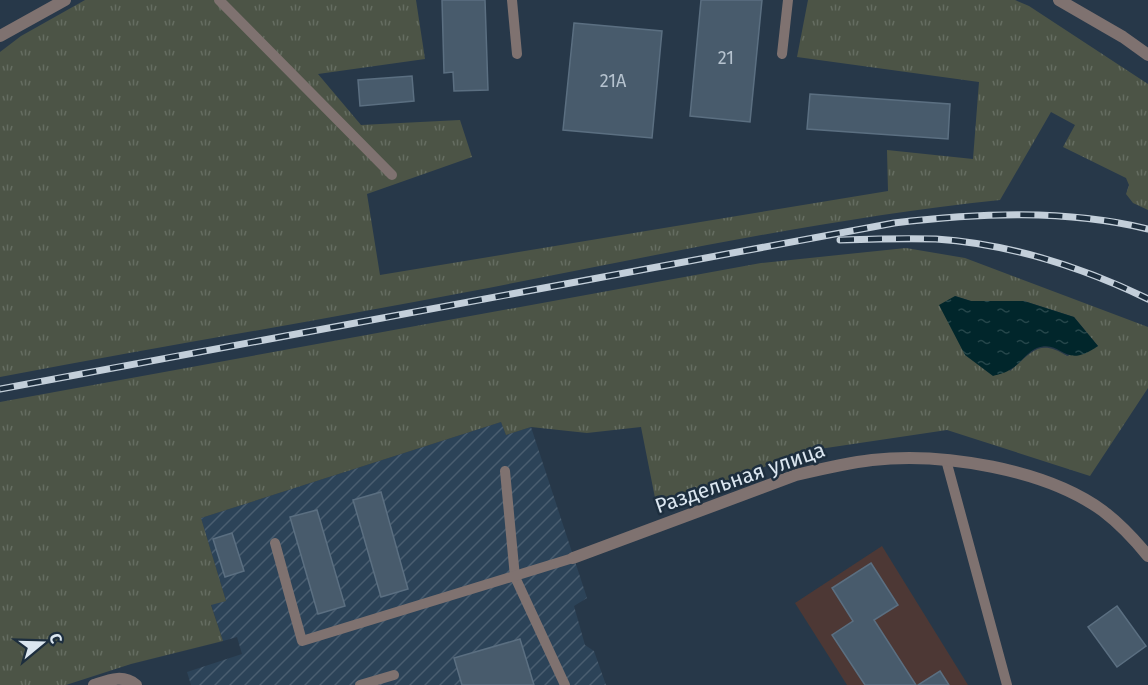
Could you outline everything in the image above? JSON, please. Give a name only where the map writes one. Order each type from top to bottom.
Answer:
[{"type":"street","points":[[0,36],[65,0]]},
{"type":"street","points":[[1059,0],[1123,37],[1148,55]]},
{"type":"street","name":"Раздельная улица","points":[[573,558],[763,487],[830,466],[873,460],[946,460],[1034,477],[1071,493],[1103,511],[1135,540],[1148,556]]},
{"type":"street","points":[[94,685],[118,678],[129,679],[136,685]]},
{"type":"lane","points":[[219,0],[392,175]]},
{"type":"lane","points":[[512,0],[517,54]]},
{"type":"lane","points":[[782,54],[788,0]]},
{"type":"lane","points":[[946,460],[1007,685]]},
{"type":"lane","points":[[505,471],[515,577],[565,685]]},
{"type":"lane","points":[[275,543],[302,641],[573,558]]},
{"type":"lane","points":[[360,685],[394,675]]},
{"type":"shaded area","points":[[501,422],[506,435],[531,427],[587,598],[574,606],[585,645],[594,651],[606,685],[191,685],[187,672],[242,654],[237,637],[223,641],[211,604],[226,601],[201,518]]},
{"type":"shaded area","points":[[882,546],[968,685],[847,685],[795,603]]},
{"type":"green space","points":[[85,0],[416,0],[425,59],[318,74],[361,125],[460,120],[472,157],[367,194],[380,275],[888,191],[887,150],[973,159],[979,82],[797,57],[808,0],[1015,0],[1029,6],[1148,84],[1148,210],[1133,203],[1126,194],[1129,185],[1126,178],[1063,147],[1075,125],[1051,112],[1000,200],[799,228],[409,303],[0,377],[0,52],[21,36]]},
{"type":"green space","points":[[906,248],[965,258],[1148,327],[1148,388],[1090,476],[947,430],[806,451],[657,508],[641,427],[587,433],[531,427],[506,435],[501,422],[201,518],[226,601],[211,605],[223,641],[131,664],[66,685],[0,685],[0,402],[761,263]],"holes":[[[955,296],[971,301],[1024,301],[1074,317],[1098,346],[1067,356],[1049,348],[1042,348],[1030,353],[1010,371]]]},
{"type":"water","points":[[955,296],[971,301],[1024,301],[1074,317],[1098,346],[1077,356],[1053,347],[1037,348],[1009,370],[993,376],[965,355],[939,305]]},
{"type":"building","points":[[442,0],[485,0],[488,90],[454,91],[453,72],[444,73]]},
{"type":"building","points":[[701,0],[762,0],[750,122],[690,116]]},
{"type":"building","points":[[574,23],[662,31],[652,138],[563,130]]},
{"type":"building","points":[[412,76],[414,101],[360,106],[358,80]]},
{"type":"building","points":[[810,94],[950,104],[948,139],[807,129]]},
{"type":"building","points":[[381,492],[408,589],[381,597],[353,500]]},
{"type":"building","points":[[317,510],[345,606],[318,614],[290,517]]},
{"type":"building","points":[[232,533],[244,571],[225,577],[213,539]]},
{"type":"building","points":[[871,563],[898,605],[874,620],[916,685],[865,685],[832,635],[853,621],[832,588]]},
{"type":"building","points":[[1117,606],[1146,646],[1117,667],[1088,627]]},
{"type":"building","points":[[520,639],[534,685],[462,685],[454,658]]},
{"type":"building","points":[[940,671],[949,685],[918,685]]},
{"type":"railway","points":[[0,389],[894,223],[957,217],[1021,215],[1085,218],[1148,229]]},
{"type":"railway","points":[[840,240],[936,239],[991,246],[1071,267],[1148,299]]}]
